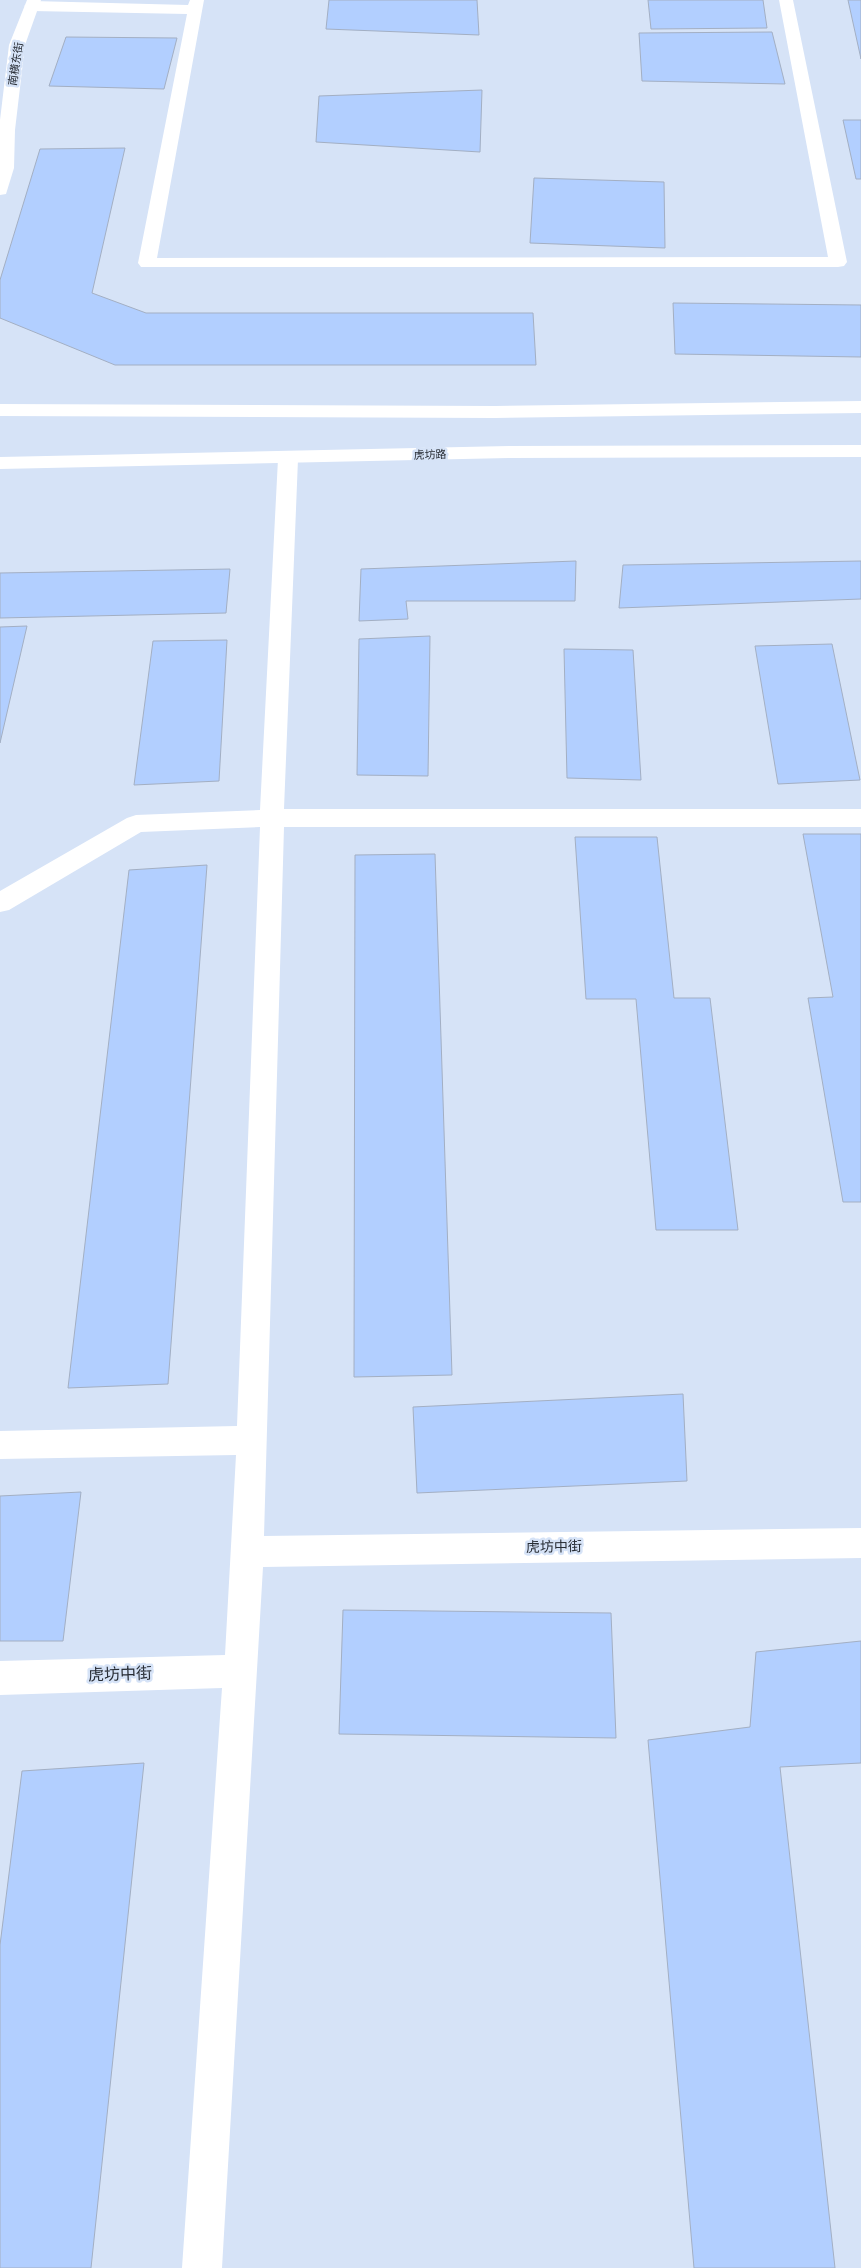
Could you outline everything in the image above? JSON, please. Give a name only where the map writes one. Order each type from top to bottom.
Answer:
[{"type":"street","points":[[33,3],[196,5],[148,263],[838,262],[786,0]]},
{"type":"street","name":"南横东街","points":[[0,190],[6,168],[7,130],[17,45],[33,3]]},
{"type":"street","points":[[0,410],[495,412],[861,407]]},
{"type":"street","name":"虎坊路","points":[[0,463],[288,459],[509,452],[861,451]]},
{"type":"street","points":[[202,2268],[248,1552],[272,818],[288,459]]},
{"type":"street","points":[[0,903],[136,824],[272,818],[861,818]]},
{"type":"street","points":[[0,1445],[252,1440]]},
{"type":"street","name":"虎坊中街","points":[[248,1552],[861,1543]]},
{"type":"street","name":"虎坊中街","points":[[0,1678],[240,1671]]},
{"type":"building","points":[[329,0],[477,0],[479,35],[326,29]]},
{"type":"building","points":[[648,0],[763,0],[767,28],[651,29]]},
{"type":"building","points":[[848,0],[861,0],[861,59]]},
{"type":"building","points":[[772,32],[785,84],[642,81],[639,33]]},
{"type":"building","points":[[66,37],[177,38],[164,89],[49,86]]},
{"type":"building","points":[[482,90],[480,152],[316,142],[319,96]]},
{"type":"building","points":[[843,120],[861,120],[861,179],[856,179]]},
{"type":"building","points":[[125,148],[92,293],[146,313],[533,313],[536,365],[115,365],[0,318],[0,280],[40,149]]},
{"type":"building","points":[[534,178],[664,182],[665,248],[530,243]]},
{"type":"building","points":[[673,303],[861,305],[861,357],[675,354]]},
{"type":"building","points":[[576,561],[575,601],[406,601],[408,619],[359,621],[361,569]]},
{"type":"building","points":[[861,561],[861,599],[619,608],[623,565]]},
{"type":"building","points":[[230,569],[226,613],[0,618],[0,573]]},
{"type":"building","points":[[27,626],[0,743],[0,627]]},
{"type":"building","points":[[430,636],[428,776],[357,775],[359,639]]},
{"type":"building","points":[[227,640],[219,781],[134,785],[153,641]]},
{"type":"building","points":[[832,644],[860,780],[778,784],[755,646]]},
{"type":"building","points":[[564,649],[633,650],[641,780],[567,778]]},
{"type":"building","points":[[803,834],[861,834],[861,1202],[843,1202],[808,998],[833,997]]},
{"type":"building","points":[[575,837],[657,837],[674,998],[710,998],[738,1230],[656,1230],[636,999],[586,999]]},
{"type":"building","points":[[435,854],[452,1375],[354,1377],[355,855]]},
{"type":"building","points":[[207,865],[168,1384],[68,1388],[129,870]]},
{"type":"building","points":[[683,1394],[687,1481],[417,1493],[413,1407]]},
{"type":"building","points":[[81,1492],[63,1641],[0,1641],[0,1496]]},
{"type":"building","points":[[343,1610],[611,1613],[616,1738],[339,1734]]},
{"type":"building","points":[[861,1641],[861,1763],[780,1767],[835,2268],[694,2268],[648,1740],[750,1727],[756,1652]]},
{"type":"building","points":[[144,1763],[91,2268],[0,2268],[0,1945],[22,1771]]}]
